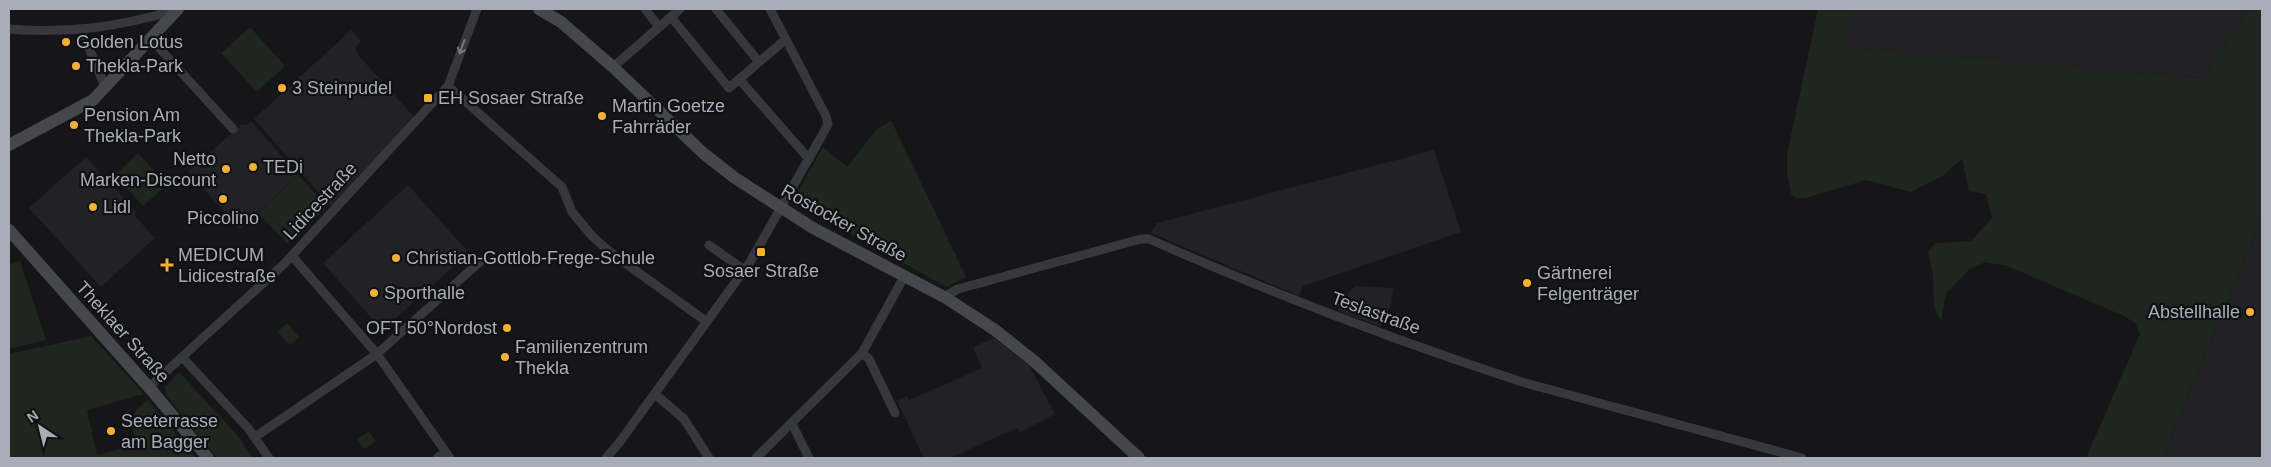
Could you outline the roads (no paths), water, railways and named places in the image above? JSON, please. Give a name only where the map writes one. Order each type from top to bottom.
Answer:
[{"type":"main road","points":[[9,145],[80,109],[93,100],[179,9]]},
{"type":"main road","name":"Rostocker Straße","points":[[539,9],[561,22],[613,67],[703,153],[735,178],[780,209],[946,298],[995,330],[1034,361],[1139,458]]},
{"type":"main road","name":"Theklaer Straße","points":[[9,230],[149,387],[208,458]]},
{"type":"street","points":[[144,9],[147,19]]},
{"type":"street","points":[[9,29],[82,31],[147,19],[179,9]]},
{"type":"street","name":"Lidicestraße","points":[[149,387],[292,256],[448,86],[477,9]]},
{"type":"street","points":[[645,9],[659,27]]},
{"type":"street","points":[[613,67],[680,9]]},
{"type":"street","points":[[716,9],[759,62]]},
{"type":"street","points":[[606,458],[655,394],[744,270],[828,124],[826,116],[770,9]]},
{"type":"street","points":[[671,17],[729,88],[786,39]]},
{"type":"street","points":[[82,31],[104,82],[108,86]]},
{"type":"street","points":[[151,39],[233,129]]},
{"type":"street","points":[[739,79],[808,160]]},
{"type":"street","points":[[448,86],[562,187],[572,212],[592,236],[610,252],[707,322]]},
{"type":"street","name":"Teslastraße","points":[[946,298],[958,289],[1142,238],[1149,239],[1216,269],[1331,314],[1484,370],[1802,458]]},
{"type":"street","points":[[709,245],[744,270]]},
{"type":"street","points":[[292,256],[377,354],[448,455],[437,458]]},
{"type":"street","points":[[255,437],[377,354],[483,259]]},
{"type":"street","points":[[756,458],[862,353],[904,277]]},
{"type":"street","points":[[862,353],[869,359],[895,413]]},
{"type":"street","name":"Theklaer Straße","points":[[182,357],[255,437],[269,458]]},
{"type":"street","points":[[655,394],[684,420],[709,458]]},
{"type":"street","points":[[792,424],[809,458]]},
{"type":"place","name":"Golden Lotus","points":[[66,42]]},
{"type":"place","name":"Thekla-Park","points":[[76,66]]},
{"type":"place","name":"3 Steinpudel","points":[[282,88]]},
{"type":"place","name":"EH Sosaer Straße","points":[[428,98]]},
{"type":"place","name":"Martin Goetze Fahrräder","points":[[602,116]]},
{"type":"place","name":"Pension Am Thekla-Park","points":[[74,125]]},
{"type":"place","name":"TEDi","points":[[253,167]]},
{"type":"place","name":"Netto Marken-Discount","points":[[226,169]]},
{"type":"place","name":"Piccolino","points":[[223,199]]},
{"type":"place","name":"Lidl","points":[[93,207]]},
{"type":"place","name":"Sosaer Straße","points":[[761,252]]},
{"type":"place","name":"Christian-Gottlob-Frege-Schule","points":[[396,258]]},
{"type":"place","name":"MEDICUM Lidicestraße","points":[[167,265]]},
{"type":"place","name":"Gärtnerei Felgenträger","points":[[1527,283]]},
{"type":"place","name":"Sporthalle","points":[[374,293]]},
{"type":"place","name":"Abstellhalle","points":[[2250,312]]},
{"type":"place","name":"OFT 50°Nordost","points":[[507,328]]},
{"type":"place","name":"Familienzentrum Thekla","points":[[505,357]]},
{"type":"place","name":"Seeterrasse am Bagger","points":[[111,431]]}]
